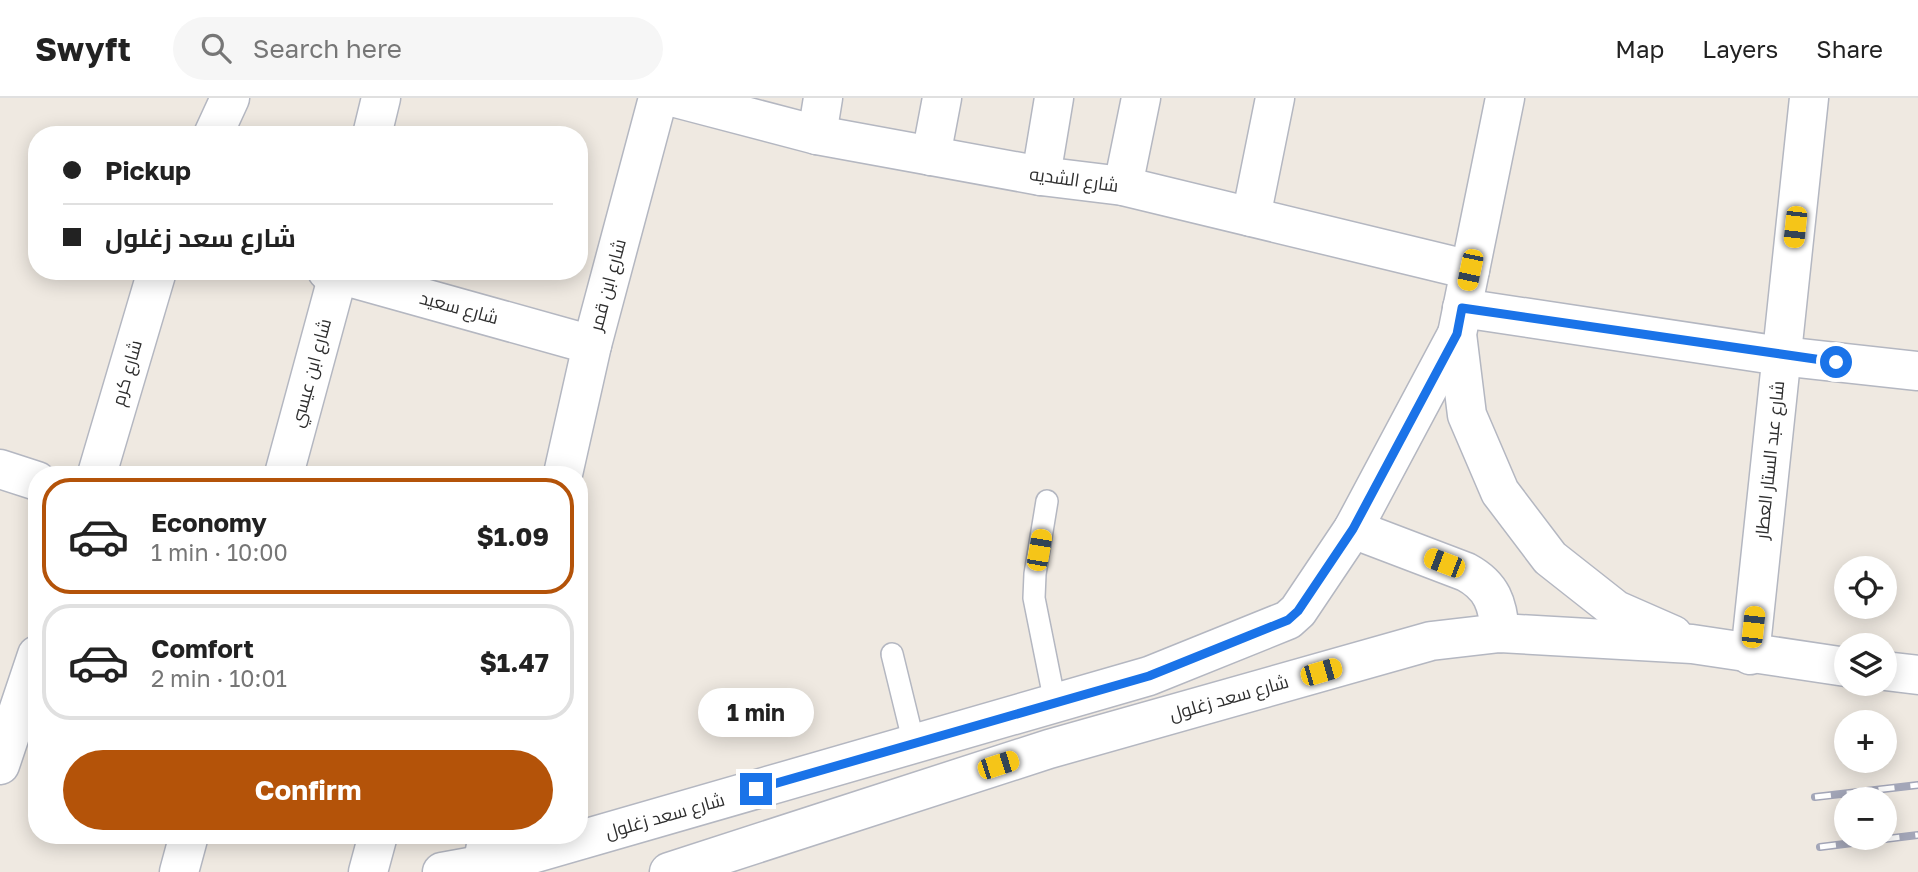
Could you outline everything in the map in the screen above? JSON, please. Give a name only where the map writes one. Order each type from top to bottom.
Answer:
[{"type":"street","points":[[217,126],[230,98]]},
{"type":"street","points":[[374,126],[381,98]]},
{"type":"street","name":"شارع ابن قمر","points":[[565,466],[592,345],[658,98]]},
{"type":"street","points":[[817,135],[823,98]]},
{"type":"street","points":[[931,156],[942,98]]},
{"type":"street","points":[[1041,176],[1054,98]]},
{"type":"street","points":[[1123,186],[1142,98]]},
{"type":"street","points":[[1251,217],[1275,98]]},
{"type":"street","points":[[1505,98],[1459,321],[1467,415],[1500,492],[1550,558],[1616,610],[1692,644]]},
{"type":"street","name":"شارع عبد الستار العطار","points":[[1750,654],[1809,98]]},
{"type":"street","name":"شارع الشديه","points":[[692,100],[817,135],[1041,176],[1123,186],[1470,270]]},
{"type":"street","name":"شارع كرم","points":[[99,466],[154,280]]},
{"type":"street","name":"شارع ابن عيسي","points":[[286,466],[332,280]]},
{"type":"street","name":"شارع سعيد","points":[[362,280],[592,345]]},
{"type":"street","points":[[1459,321],[1918,371]]},
{"type":"street","name":"شارع سعد زغلول","points":[[588,825],[914,744],[1149,676],[1288,620],[1298,611],[1353,529],[1459,321]]},
{"type":"street","points":[[0,469],[28,478]]},
{"type":"street","points":[[1353,529],[1483,581],[1494,596],[1500,633]]},
{"type":"street","name":"شارع سعد زغلول","points":[[669,872],[1114,730],[1431,641],[1500,633],[1692,644],[1834,665]]},
{"type":"street","points":[[1897,672],[1918,675]]},
{"type":"street","points":[[0,765],[28,683]]},
{"type":"street","points":[[179,872],[187,844]]},
{"type":"street","points":[[368,872],[376,844]]},
{"type":"street","name":"شارع سعد زغلول","points":[[442,872],[485,851],[513,844]]},
{"type":"lane","points":[[1047,501],[1035,574],[1034,598],[1055,703]]},
{"type":"lane","points":[[892,654],[914,744]]},
{"type":"railway","points":[[1815,797],[1918,785]]},
{"type":"railway","points":[[1820,847],[1918,835]]},
{"type":"route","points":[[756,789],[1149,676],[1288,620],[1298,611],[1353,529],[1457,334],[1462,308],[1836,362]]}]
